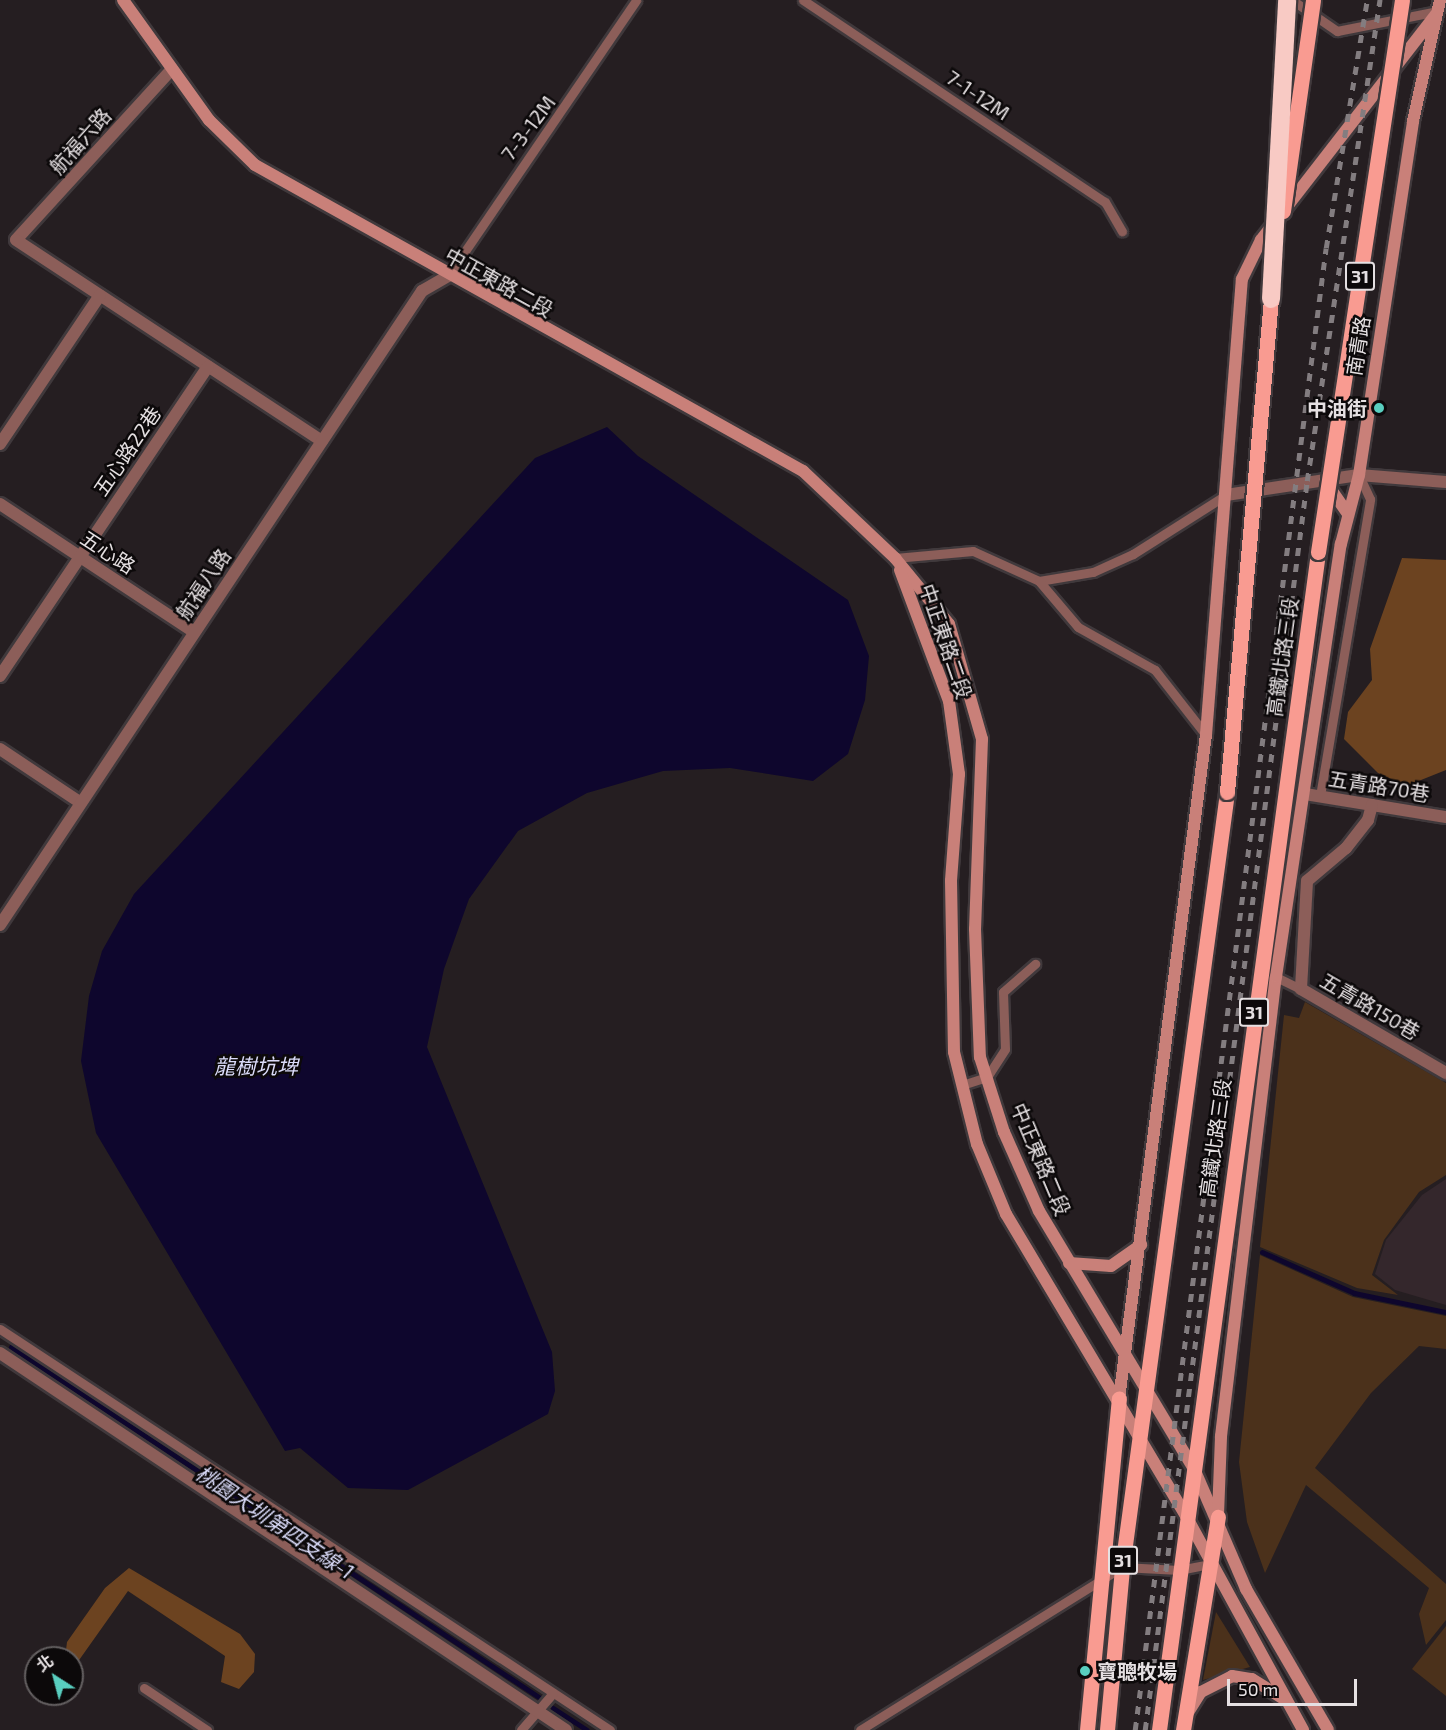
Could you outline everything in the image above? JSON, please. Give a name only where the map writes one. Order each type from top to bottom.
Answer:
[{"type":"highway","points":[[1271,299],[1287,0]]},
{"type":"main road","name":"中正東路二段","points":[[123,0],[224,139],[255,165],[448,276],[803,471],[894,558],[949,624],[982,740],[975,929],[980,1057],[1039,1211],[1124,1357],[1195,1471],[1218,1516],[1246,1589],[1328,1730]]},
{"type":"main road","name":"31","points":[[1271,299],[1313,0]]},
{"type":"main road","name":"南青路","points":[[1318,552],[1402,0]]},
{"type":"main road","points":[[1087,1730],[1099,1584],[1124,1357],[1141,1245],[1206,735],[1242,279],[1261,240],[1407,51],[1439,5]]},
{"type":"main road","name":"南青路","points":[[1305,794],[1348,514],[1359,475],[1425,68],[1439,5]]},
{"type":"main road","points":[[1407,51],[1421,53],[1425,68]]},
{"type":"main road","name":"高鐵北路三段","points":[[1107,1730],[1122,1567],[1227,792],[1271,299]]},
{"type":"main road","points":[[1324,479],[1348,514]]},
{"type":"main road","name":"高鐵北路三段","points":[[1159,1730],[1186,1516],[1195,1471],[1199,1405],[1318,552]]},
{"type":"main road","name":"中正東路二段","points":[[894,558],[949,701],[959,774],[950,963],[954,1052],[976,1144],[1006,1214],[1119,1399],[1186,1516],[1302,1730]]},
{"type":"main road","name":"高鐵北路三段","points":[[1184,1724],[1218,1516],[1221,1436],[1276,977],[1305,794]]},
{"type":"main road","points":[[1069,1263],[1111,1266],[1141,1245]]},
{"type":"main road","points":[[1184,1724],[1202,1692],[1232,1676],[1252,1679],[1283,1698]]},
{"type":"street","name":"航福六路","points":[[100,295],[16,240],[172,69]]},
{"type":"street","name":"航福八路","points":[[0,925],[422,291],[448,276]]},
{"type":"street","points":[[0,444],[100,295],[321,441]]},
{"type":"street","name":"五心路22巷","points":[[0,676],[208,366]]},
{"type":"street","points":[[1226,495],[1359,475],[1446,482]]},
{"type":"street","name":"五心路","points":[[0,504],[194,632]]},
{"type":"street","points":[[0,749],[81,803]]},
{"type":"street","name":"五青路70巷","points":[[1305,794],[1446,817]]},
{"type":"street","name":"五青路150巷","points":[[1372,805],[1368,820],[1346,848],[1306,881],[1301,989],[1446,1072]]},
{"type":"street","points":[[0,1352],[566,1730]]},
{"type":"lane","name":"7-3-12M","points":[[448,276],[636,0]]},
{"type":"lane","name":"7-1-12M","points":[[803,0],[1105,202],[1122,231]]},
{"type":"lane","points":[[1292,0],[1337,32],[1439,5]]},
{"type":"lane","points":[[1320,796],[1370,499],[1359,475]]},
{"type":"lane","points":[[1039,581],[1093,572],[1133,554],[1226,495]]},
{"type":"lane","points":[[894,558],[974,551],[1039,581],[1078,627],[1155,670],[1206,735]]},
{"type":"lane","points":[[962,1085],[987,1077],[1005,1049],[1004,992],[1035,964]]},
{"type":"lane","points":[[1276,977],[1301,989]]},
{"type":"lane","points":[[0,1329],[610,1730]]},
{"type":"lane","points":[[0,1352],[9,1335]]},
{"type":"lane","points":[[860,1730],[1099,1584],[1122,1567],[1179,1570],[1210,1564]]},
{"type":"lane","points":[[144,1688],[207,1730]]},
{"type":"lane","points":[[521,1730],[553,1693]]},
{"type":"shaded area","points":[[1402,558],[1446,560],[1446,770],[1406,786],[1378,773],[1344,739],[1348,712],[1372,680],[1370,649]]},
{"type":"shaded area","points":[[1305,1002],[1446,1083],[1446,1175],[1419,1192],[1384,1240],[1372,1275],[1398,1295],[1357,1288],[1260,1247],[1284,1015],[1299,1018]]},
{"type":"shaded area","points":[[1446,1179],[1446,1305],[1395,1290],[1375,1274],[1386,1240],[1422,1195]]},
{"type":"shaded area","points":[[1260,1255],[1353,1297],[1446,1316],[1446,1349],[1419,1346],[1371,1393],[1315,1468],[1446,1584],[1446,1620],[1426,1645],[1419,1614],[1429,1588],[1306,1485],[1265,1573],[1247,1522],[1239,1462]]},
{"type":"shaded area","points":[[129,1568],[240,1634],[255,1654],[254,1672],[239,1689],[221,1682],[225,1656],[128,1591],[84,1653],[84,1646],[66,1646],[105,1588]]},
{"type":"shaded area","points":[[1216,1612],[1250,1667],[1203,1680]]},
{"type":"shaded area","points":[[1446,1626],[1446,1696],[1412,1669]]},
{"type":"water","name":"龍樹坑埤","points":[[607,427],[638,456],[848,600],[869,656],[865,700],[848,754],[813,781],[730,768],[663,771],[587,793],[518,831],[469,899],[444,969],[427,1047],[552,1352],[555,1391],[548,1414],[408,1490],[348,1488],[300,1448],[285,1451],[96,1133],[81,1061],[89,996],[102,951],[134,894],[535,458]]},
{"type":"waterway","points":[[1262,1252],[1354,1293],[1446,1312]]},
{"type":"waterway","name":"桃園大圳第四支線-1","points":[[11,1347],[540,1698]]},
{"type":"waterway","name":"桃園大圳第四支線-1","points":[[553,1708],[587,1730]]},
{"type":"railway","points":[[1135,1730],[1326,248],[1367,0]]},
{"type":"railway","points":[[1145,1730],[1307,481],[1380,0]]},
{"type":"place","name":"中油街","points":[[1379,408]]},
{"type":"place","name":"寶聰牧場","points":[[1085,1671]]}]
